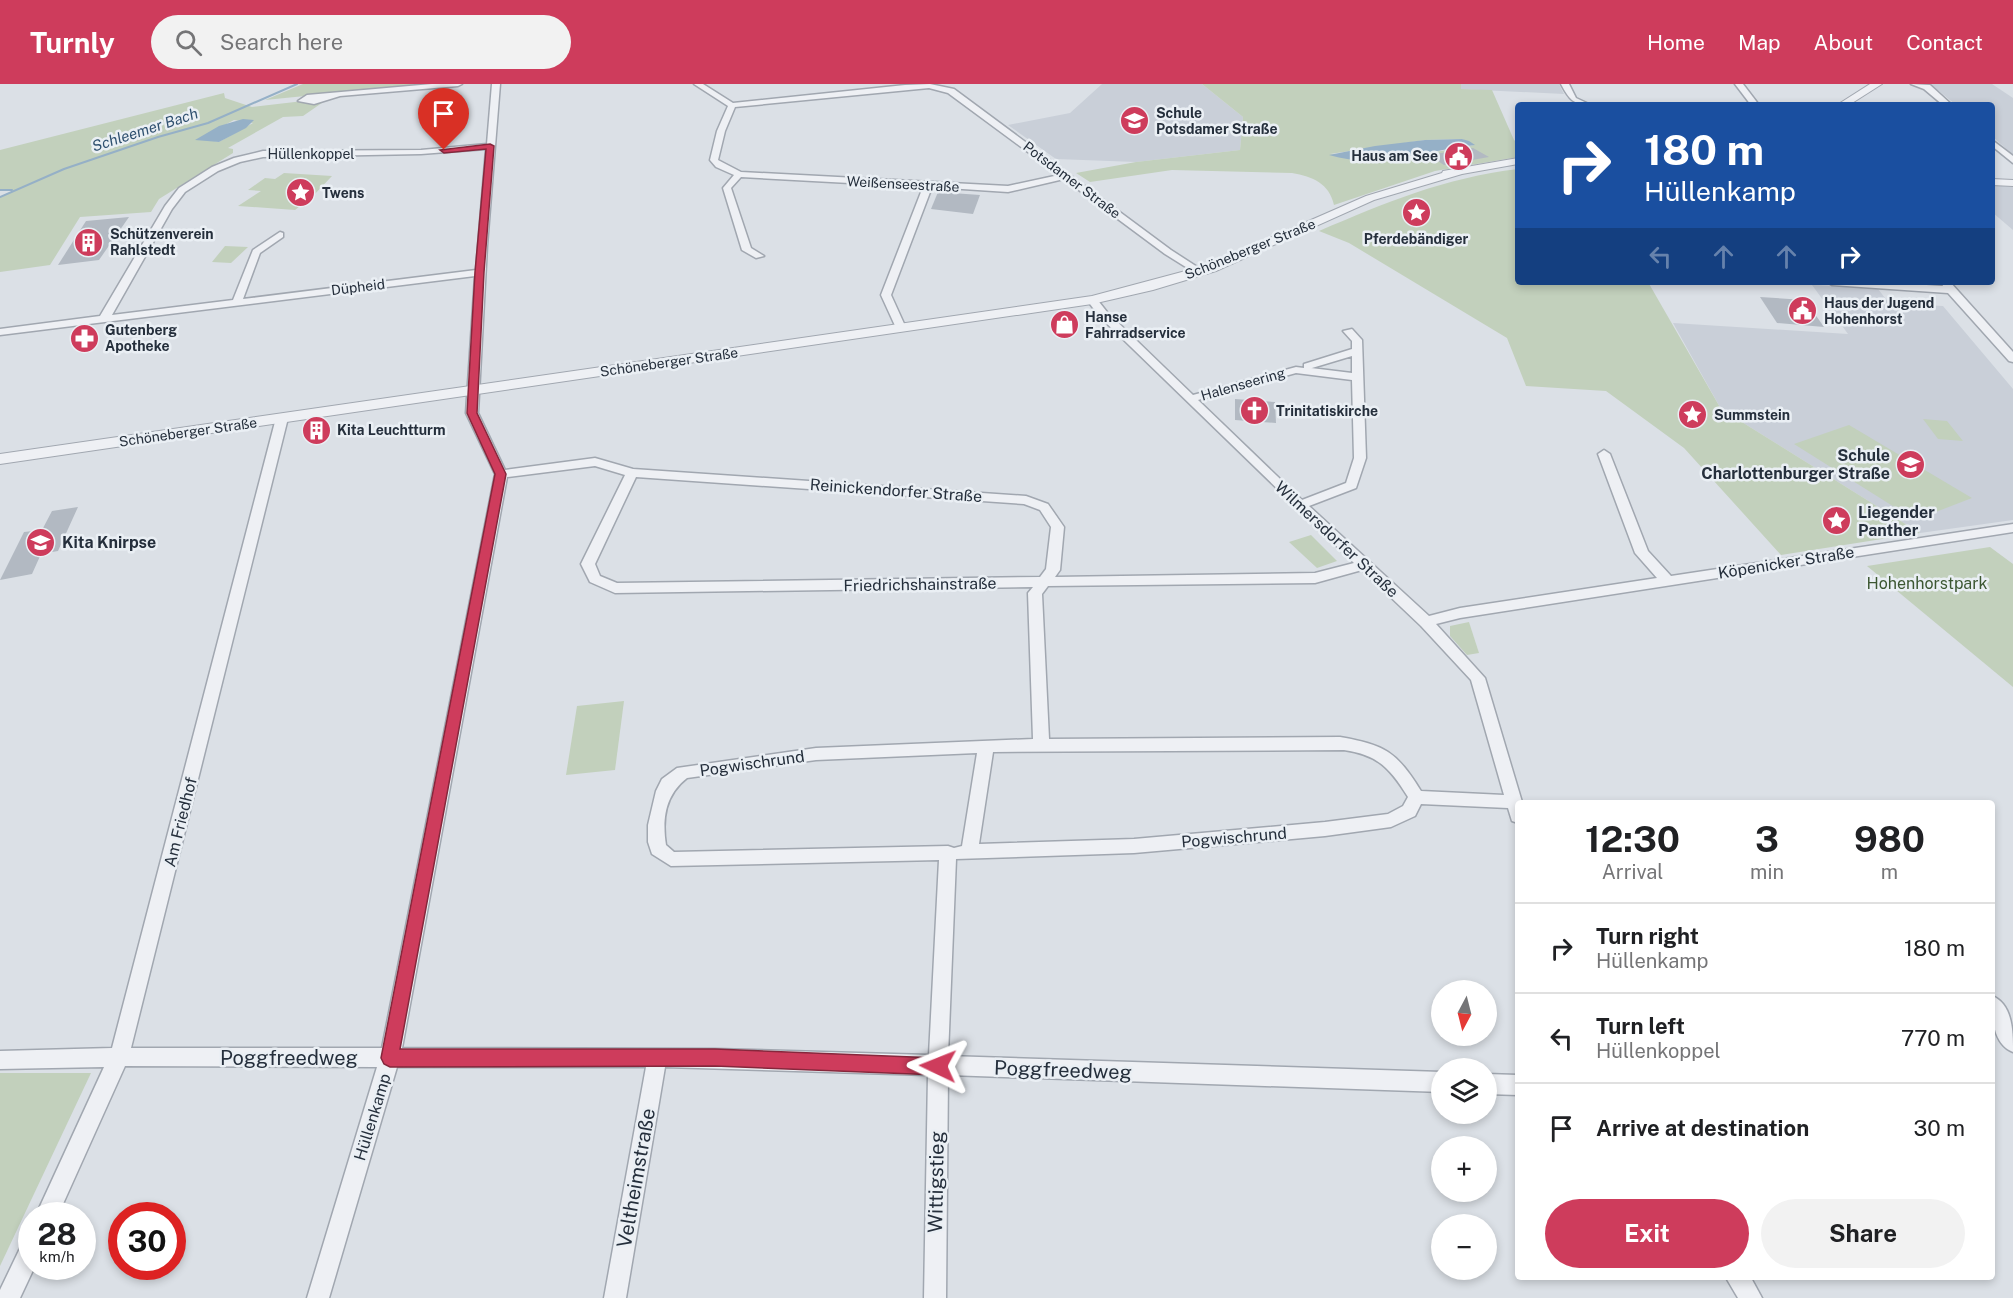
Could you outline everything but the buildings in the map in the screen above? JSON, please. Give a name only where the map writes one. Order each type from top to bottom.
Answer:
[{"type":"street","points":[[337,95],[458,84]]},
{"type":"street","points":[[496,84],[480,272],[472,413],[501,474]]},
{"type":"street","points":[[698,84],[732,105]]},
{"type":"street","name":"Potsdamer Straße","points":[[732,105],[905,87],[943,88],[955,84]]},
{"type":"street","points":[[1565,84],[1573,99],[1580,102]]},
{"type":"street","points":[[1739,84],[1753,102]]},
{"type":"street","points":[[1847,102],[1877,84]]},
{"type":"street","points":[[1915,84],[1927,87],[1944,102]]},
{"type":"street","name":"Potsdamer Straße","points":[[943,88],[959,96],[1168,252],[1200,272]]},
{"type":"street","name":"Weißenseestraße","points":[[732,105],[721,131],[714,160],[739,174],[1008,189],[1066,176]]},
{"type":"street","points":[[1995,144],[2009,153],[2013,160]]},
{"type":"street","name":"Hüllenkoppel","points":[[104,319],[168,208],[182,190],[215,169],[237,160],[263,154],[421,152],[490,146]]},
{"type":"street","name":"Schöneberger Straße","points":[[0,459],[1092,300],[1200,272],[1326,218],[1345,214],[1384,194],[1413,184],[1458,172],[1515,163]]},
{"type":"street","points":[[739,174],[727,188],[747,250],[759,256]]},
{"type":"street","points":[[901,328],[886,295],[928,186]]},
{"type":"street","points":[[237,302],[256,252],[280,235]]},
{"type":"street","name":"Düpheid","points":[[0,332],[480,272]]},
{"type":"street","points":[[1918,285],[1947,286],[2013,359]]},
{"type":"street","name":"Wilmersdorfer Straße","points":[[1092,300],[1103,314],[1299,505],[1426,622],[1478,678],[1515,806]]},
{"type":"street","points":[[1299,505],[1352,485],[1360,458],[1357,340],[1348,330]]},
{"type":"street","name":"Halenseering","points":[[1191,399],[1358,351]]},
{"type":"street","name":"Halenseering","points":[[1296,370],[1358,377]]},
{"type":"street","name":"Am Friedhof","points":[[52,1202],[119,1057],[282,418]]},
{"type":"street","points":[[1604,454],[1642,553],[1666,580]]},
{"type":"street","name":"Reinickendorfer Straße","points":[[501,474],[595,462],[632,473],[1026,500],[1044,507],[1058,527],[1053,570],[1046,582],[1035,593],[1041,745]]},
{"type":"street","name":"Friedrichshainstraße","points":[[632,473],[588,564],[595,579],[615,588],[1315,578],[1363,565]]},
{"type":"street","name":"Hüllenkamp","points":[[318,1298],[390,1058],[501,474]]},
{"type":"street","name":"Köpenicker Straße","points":[[1426,622],[1460,613],[1666,580],[2013,528]]},
{"type":"street","name":"Pogwischrund","points":[[1340,743],[1370,748],[1388,760],[1404,777],[1416,797],[1409,811],[1391,820],[1134,846],[671,859],[658,849],[656,839],[662,795],[669,783],[683,772],[830,753],[986,748],[1041,745],[1340,743]]},
{"type":"street","points":[[969,852],[986,748]]},
{"type":"street","points":[[1416,797],[1515,809]]},
{"type":"street","points":[[938,1066],[948,853]]},
{"type":"street","points":[[1995,1010],[2013,1043]]},
{"type":"street","name":"Poggfreedweg","points":[[0,1060],[119,1057],[715,1058],[1431,1082]]},
{"type":"street","name":"Veltheimstraße","points":[[615,1298],[657,1058]]},
{"type":"street","name":"Wittigstieg","points":[[935,1298],[938,1066]]},
{"type":"street","points":[[1497,1084],[1515,1085]]},
{"type":"street","points":[[8,1298],[18,1277]]},
{"type":"street","points":[[1739,1280],[1751,1298]]},
{"type":"shaded area","name":"Schule Potsdamer Straße","points":[[1102,84],[1202,84],[1243,117],[1240,150],[1136,162],[1056,159],[1008,125],[1070,113]]},
{"type":"shaded area","points":[[1461,84],[1559,84],[1564,94],[1460,89]]},
{"type":"shaded area","points":[[1920,84],[1992,84],[2013,98],[2013,155],[1995,139],[1995,102],[1952,102],[1939,91]]},
{"type":"shaded area","points":[[1995,185],[2013,187],[2013,230],[1995,215]]},
{"type":"shaded area","name":"Schule Charlottenburger Straße","points":[[1812,285],[1878,289],[1889,303],[1943,306],[2013,389],[2013,520],[1920,533],[1721,409],[1673,323],[1848,334]]},
{"type":"green space","points":[[303,84],[425,84],[265,100]]},
{"type":"green space","points":[[1202,84],[1461,84],[1461,89],[1492,90],[1515,141],[1515,158],[1435,171],[1334,205],[1332,197],[1319,182],[1292,173],[1172,170],[1090,182],[1076,173],[1136,162],[1240,150],[1243,117]],"holes":[[[1462,139],[1474,145],[1392,160],[1330,154],[1425,140]]]},
{"type":"green space","points":[[224,93],[225,98],[252,107],[329,98],[303,116],[283,117],[228,148],[233,149],[233,153],[159,199],[151,212],[80,217],[50,265],[0,272],[0,197],[12,191],[0,190],[0,150]],"holes":[[[234,120],[253,123],[219,142],[200,138]]]},
{"type":"green space","name":"Hohenhorstpark","points":[[1515,169],[1515,285],[1650,285],[1721,409],[1920,533],[1781,555],[1684,448],[1606,391],[1526,386],[1507,338],[1349,243],[1319,231],[1416,192],[1491,173]]},
{"type":"green space","points":[[284,173],[332,176],[313,196],[295,210],[238,206],[261,191],[248,190],[265,178],[275,179]]},
{"type":"green space","points":[[225,246],[248,247],[231,263],[212,262]]},
{"type":"green space","points":[[1923,419],[1947,421],[1963,441],[1938,439]]},
{"type":"green space","points":[[1849,425],[1972,498],[1915,520],[1794,444]]},
{"type":"green space","points":[[1311,535],[1337,561],[1317,568],[1289,542]]},
{"type":"green space","name":"Hohenhorstpark","points":[[1990,547],[2013,564],[2013,687],[1867,566]]},
{"type":"green space","points":[[1469,622],[1479,653],[1467,655],[1450,636],[1450,626]]},
{"type":"green space","points":[[624,701],[615,770],[566,775],[577,706]]},
{"type":"green space","points":[[0,1073],[91,1073],[30,1202],[18,1202],[18,1228],[0,1266]]},
{"type":"water","points":[[243,119],[254,120],[246,128],[219,142],[195,140],[219,126]]},
{"type":"water","points":[[1462,139],[1475,145],[1384,160],[1348,159],[1329,155],[1375,146],[1425,140]]},
{"type":"waterway","name":"Schleemer Bach","points":[[0,197],[64,169],[158,137],[208,123],[297,84]]},
{"type":"waterway","points":[[0,190],[12,190]]},
{"type":"place","name":"Schule Potsdamer Straße","points":[[1135,121]]},
{"type":"place","name":"Haus am See","points":[[1459,156]]},
{"type":"place","name":"Twens","points":[[301,193]]},
{"type":"place","name":"Pferdebändiger","points":[[1416,212]]},
{"type":"place","name":"Schützenverein Rahlstedt","points":[[89,242]]},
{"type":"place","name":"Haus der Jugend Hohenhorst","points":[[1803,311]]},
{"type":"place","name":"Hanse Fahrradservice","points":[[1064,325]]},
{"type":"place","name":"Gutenberg Apotheke","points":[[84,338]]},
{"type":"place","name":"Trinitatiskirche","points":[[1255,411]]},
{"type":"place","name":"Summstein","points":[[1693,415]]},
{"type":"place","name":"Kita Leuchtturm","points":[[316,430]]},
{"type":"place","name":"Schule Charlottenburger Straße","points":[[1911,464]]},
{"type":"place","name":"Liegender Panther","points":[[1837,521]]},
{"type":"place","name":"Kita Knirpse","points":[[41,542]]},
{"type":"route","points":[[444,150],[490,146],[472,413],[501,474],[390,1058],[715,1058],[938,1066]]}]
